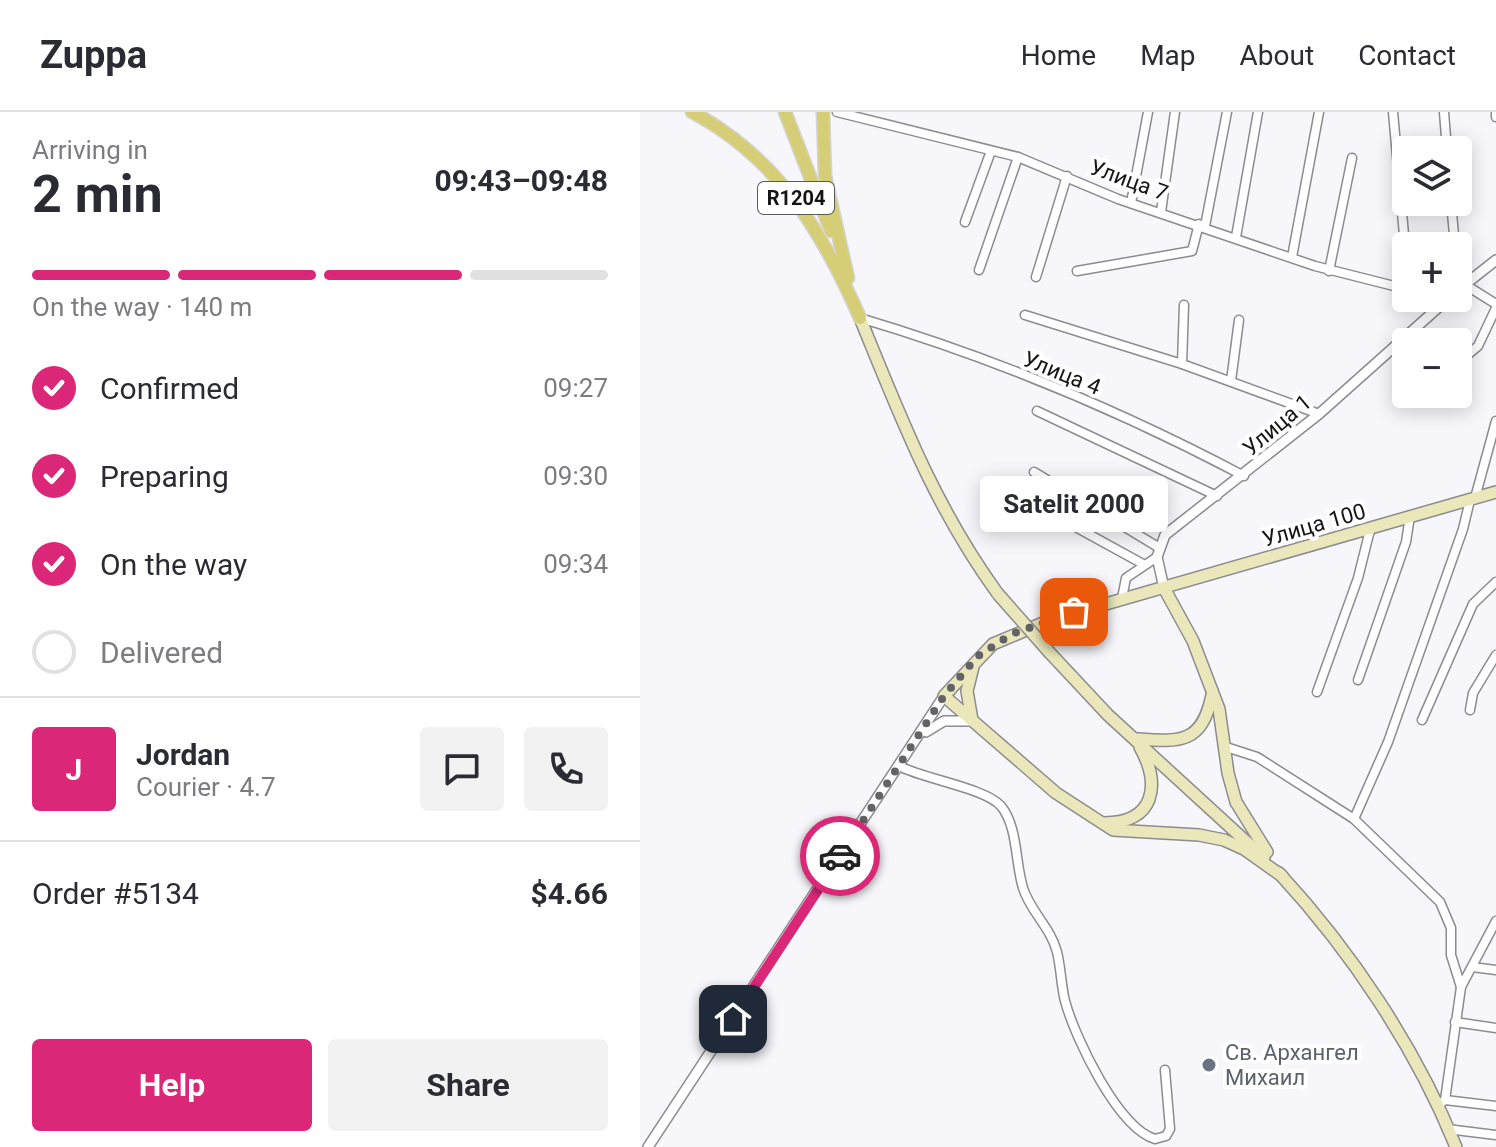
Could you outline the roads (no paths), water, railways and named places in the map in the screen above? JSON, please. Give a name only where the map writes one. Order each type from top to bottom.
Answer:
[{"type":"main road","name":"R1204","points":[[692,112],[751,151],[782,181],[825,245],[860,318],[913,447],[955,532],[998,594],[1050,653],[1136,739],[1243,836],[1282,876],[1362,978],[1441,1103],[1452,1145]]},
{"type":"main road","name":"R1204","points":[[785,112],[846,272],[860,318]]},
{"type":"main road","name":"R1204","points":[[823,112],[825,176],[846,272]]},
{"type":"main road","name":"Улица 100","points":[[944,696],[978,656],[1012,634],[1122,598],[1496,492]]},
{"type":"main road","points":[[1164,588],[1193,641],[1219,709],[1223,746],[1236,802],[1282,876]]},
{"type":"main road","points":[[972,721],[967,691],[969,676],[978,656]]},
{"type":"main road","points":[[1136,739],[1171,741],[1199,730],[1207,719],[1212,695]]},
{"type":"main road","points":[[944,696],[1056,793],[1100,823],[1127,834],[1199,835],[1224,840],[1244,849],[1282,876]]},
{"type":"main road","points":[[1100,823],[1119,823],[1133,817],[1146,806],[1152,794],[1154,780],[1149,762],[1136,739]]},
{"type":"street","name":"Улица 7","points":[[837,112],[1018,157],[1131,203],[1329,271],[1392,286]]},
{"type":"street","points":[[1131,203],[1148,112]]},
{"type":"street","points":[[1161,212],[1175,112]]},
{"type":"street","points":[[1077,271],[1192,251],[1202,225],[1227,112]]},
{"type":"street","points":[[1236,237],[1258,112]]},
{"type":"street","points":[[1292,257],[1319,112]]},
{"type":"street","points":[[1393,112],[1404,232]]},
{"type":"street","points":[[1444,112],[1446,136]]},
{"type":"street","points":[[965,222],[991,151]]},
{"type":"street","points":[[979,270],[1018,157]]},
{"type":"street","points":[[1329,271],[1352,158]]},
{"type":"street","points":[[1036,277],[1067,176]]},
{"type":"street","points":[[1472,275],[1496,260]]},
{"type":"street","points":[[1472,291],[1496,306],[1478,346],[1472,351]]},
{"type":"street","points":[[1182,364],[1184,305]]},
{"type":"street","name":"Улица 1","points":[[1157,552],[1165,535],[1244,476],[1319,414],[1433,312]]},
{"type":"street","points":[[1025,315],[1182,364],[1319,414]]},
{"type":"street","name":"Улица 4","points":[[860,318],[913,334],[1100,408],[1244,476]]},
{"type":"street","points":[[1231,381],[1239,320]]},
{"type":"street","points":[[1037,411],[1217,496]]},
{"type":"street","points":[[1354,819],[1388,742],[1459,542],[1496,421]]},
{"type":"street","points":[[1034,472],[1157,552],[1164,588]]},
{"type":"street","points":[[1021,497],[1143,564]]},
{"type":"street","points":[[1358,680],[1406,542],[1410,516]]},
{"type":"street","points":[[1317,692],[1358,578],[1370,530]]},
{"type":"street","points":[[1122,598],[1126,578],[1157,552]]},
{"type":"street","points":[[1422,720],[1473,604],[1496,582]]},
{"type":"street","points":[[1470,710],[1473,693],[1496,655]]},
{"type":"street","points":[[648,1147],[944,696]]},
{"type":"street","points":[[917,739],[944,721],[972,721]]},
{"type":"street","points":[[1223,746],[1257,757],[1354,819],[1440,902],[1451,928],[1451,955],[1461,987]]},
{"type":"street","points":[[899,766],[996,801],[1003,809],[1010,822],[1023,891],[1057,952],[1064,997],[1073,1025],[1121,1115],[1134,1129],[1155,1139],[1166,1136],[1170,1129],[1165,1070]]},
{"type":"street","points":[[1496,921],[1461,987],[1441,1103],[1496,1106]]},
{"type":"street","points":[[1472,967],[1496,970]]},
{"type":"street","points":[[1455,1022],[1496,1028]]},
{"type":"street","points":[[1447,1129],[1496,1135]]},
{"type":"place","name":"Satelit 2000","points":[[1074,612]]},
{"type":"place","name":"Св. Архангел Михаил","points":[[1209,1065]]}]
